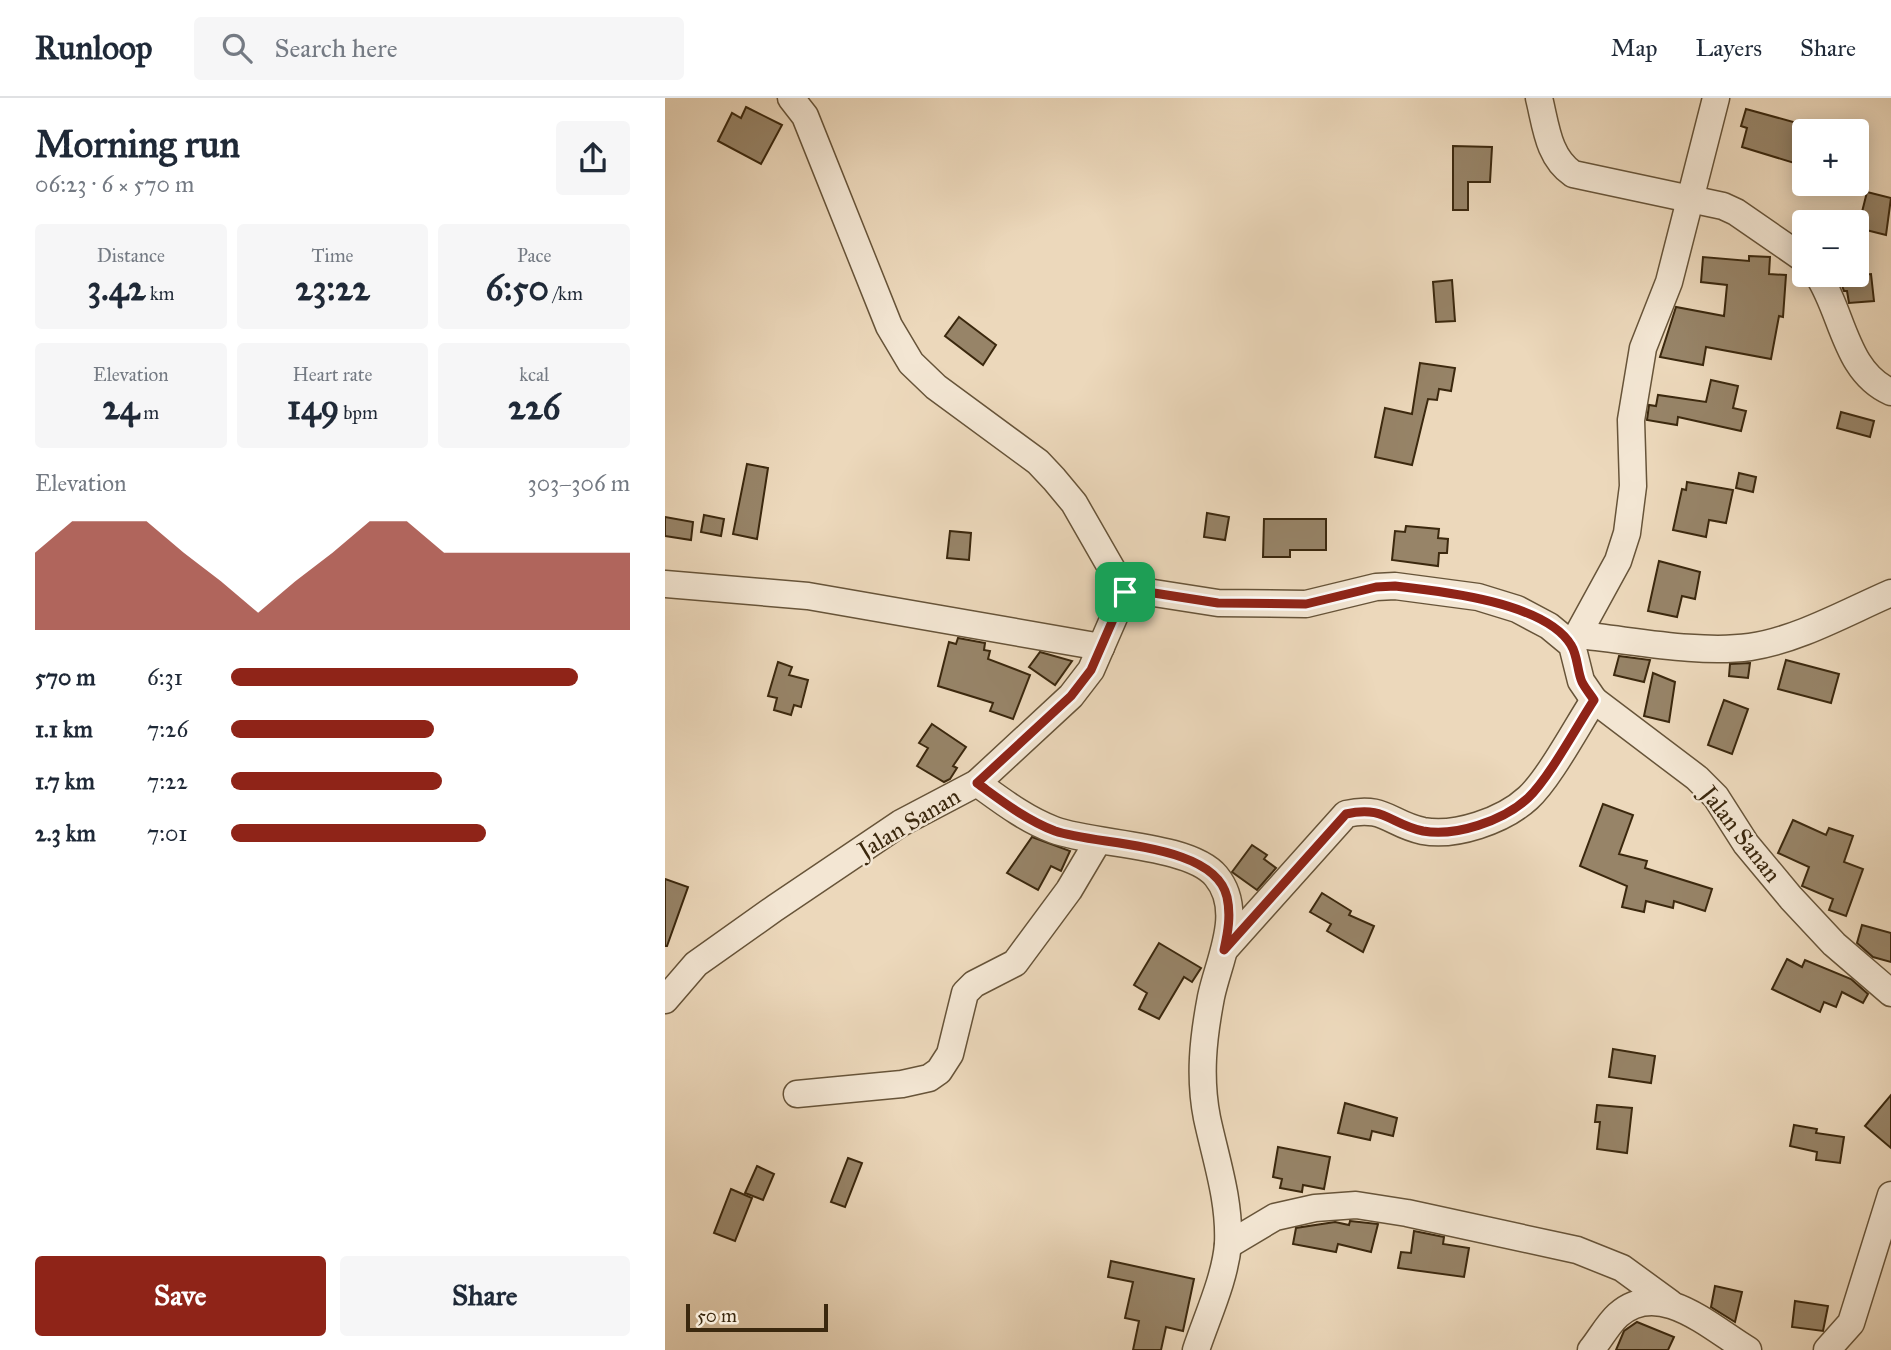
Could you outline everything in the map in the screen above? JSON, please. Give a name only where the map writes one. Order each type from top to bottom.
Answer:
[{"type":"street","points":[[791,98],[805,116],[889,326],[911,363],[936,387],[1038,462],[1054,479],[1074,503],[1125,592],[1141,591],[1218,603],[1306,604],[1376,587],[1431,590],[1478,597],[1517,609],[1575,640],[1715,648],[1753,646],[1795,633],[1891,593]]},
{"type":"street","points":[[1539,98],[1553,155],[1561,166],[1590,179],[1737,212],[1792,251]]},
{"type":"street","points":[[1575,640],[1618,561],[1627,533],[1633,486],[1631,420],[1636,382],[1643,348],[1668,282],[1716,98]]},
{"type":"street","points":[[1823,287],[1860,367],[1877,386],[1891,393]]},
{"type":"street","points":[[665,584],[808,596],[1101,647]]},
{"type":"street","name":"Jalan Sanan","points":[[665,1000],[696,964],[775,908],[901,823],[977,783],[1071,696],[1091,670],[1125,592]]},
{"type":"street","name":"Jalan Sanan","points":[[1575,640],[1581,681],[1594,700],[1697,778],[1716,797],[1746,844],[1791,898],[1834,944],[1891,993]]},
{"type":"street","points":[[1224,950],[1346,814],[1367,809],[1413,829],[1439,834],[1463,831],[1528,799],[1594,700]]},
{"type":"street","points":[[977,783],[1028,819],[1056,831],[1167,852],[1207,869],[1227,894],[1230,919],[1212,993],[1201,1055],[1207,1117],[1226,1198],[1228,1245],[1218,1287],[1196,1350]]},
{"type":"street","points":[[797,1094],[902,1084],[929,1078],[939,1071],[950,1054],[965,993],[974,984],[1015,963],[1069,890],[1098,841]]},
{"type":"street","points":[[1827,1350],[1851,1323],[1891,1195]]},
{"type":"street","points":[[1228,1245],[1275,1217],[1356,1205],[1407,1213],[1577,1250],[1622,1268],[1670,1303],[1748,1350]]},
{"type":"street","points":[[1591,1350],[1617,1316],[1635,1303],[1652,1300],[1670,1303]]},
{"type":"building","points":[[746,107],[782,125],[761,164],[718,141],[732,113],[741,118]]},
{"type":"building","points":[[1746,109],[1792,122],[1792,162],[1742,147],[1747,128],[1741,126]]},
{"type":"building","points":[[1453,146],[1492,147],[1490,182],[1468,182],[1468,210],[1453,210]]},
{"type":"building","points":[[1869,192],[1891,198],[1886,235],[1869,231],[1869,210],[1862,210]]},
{"type":"building","points":[[1749,256],[1770,257],[1769,274],[1786,275],[1783,317],[1779,316],[1771,359],[1706,347],[1703,365],[1660,357],[1676,307],[1724,316],[1727,285],[1701,282],[1703,257],[1749,261]]},
{"type":"building","points":[[1869,274],[1874,301],[1849,303],[1847,291],[1843,287],[1869,287]]},
{"type":"building","points":[[1452,280],[1455,321],[1436,322],[1433,282]]},
{"type":"building","points":[[959,317],[996,345],[983,365],[945,336]]},
{"type":"building","points":[[1420,363],[1455,368],[1451,391],[1439,389],[1437,400],[1428,399],[1412,465],[1375,457],[1385,408],[1412,414]]},
{"type":"building","points":[[1711,380],[1738,386],[1733,408],[1746,411],[1741,431],[1678,417],[1677,425],[1647,420],[1649,405],[1656,406],[1658,395],[1706,402]]},
{"type":"building","points":[[1841,412],[1874,421],[1870,437],[1837,428]]},
{"type":"building","points":[[747,464],[768,468],[757,539],[733,534]]},
{"type":"building","points":[[1739,473],[1756,477],[1753,492],[1736,488]]},
{"type":"building","points":[[1687,482],[1733,490],[1726,523],[1709,520],[1706,537],[1673,530],[1682,489],[1686,490]]},
{"type":"building","points":[[1207,513],[1229,517],[1225,540],[1204,537]]},
{"type":"building","points":[[704,515],[724,519],[721,536],[701,532]]},
{"type":"building","points":[[665,517],[693,522],[691,540],[665,536]]},
{"type":"building","points":[[1264,519],[1326,519],[1326,550],[1290,550],[1290,557],[1263,557]]},
{"type":"building","points":[[1406,526],[1439,529],[1438,538],[1448,539],[1447,553],[1439,553],[1438,566],[1392,560],[1395,531],[1405,532]]},
{"type":"building","points":[[950,531],[971,533],[969,560],[947,558]]},
{"type":"building","points":[[1659,561],[1700,572],[1695,599],[1682,596],[1677,617],[1648,611]]},
{"type":"building","points":[[958,638],[985,643],[984,650],[990,651],[988,659],[1030,675],[1013,719],[990,711],[993,703],[938,686],[949,642],[956,644]]},
{"type":"building","points":[[1040,652],[1072,661],[1055,685],[1029,667]]},
{"type":"building","points":[[1619,656],[1650,660],[1644,682],[1614,675]]},
{"type":"building","points":[[1786,660],[1839,674],[1831,703],[1778,689]]},
{"type":"building","points":[[778,662],[792,667],[789,675],[808,680],[801,707],[794,705],[791,715],[774,710],[777,698],[768,696]]},
{"type":"building","points":[[1750,663],[1748,678],[1729,676],[1730,664]]},
{"type":"building","points":[[1653,673],[1675,682],[1669,722],[1644,716]]},
{"type":"building","points":[[1724,700],[1748,709],[1732,754],[1708,745]]},
{"type":"building","points":[[932,724],[966,747],[953,766],[957,768],[950,779],[944,782],[917,766],[928,748],[919,743]]},
{"type":"building","points":[[1603,804],[1633,815],[1619,854],[1647,861],[1645,868],[1712,889],[1705,911],[1674,901],[1673,908],[1646,901],[1644,912],[1622,907],[1627,886],[1580,866]]},
{"type":"building","points":[[1793,820],[1826,835],[1829,828],[1853,836],[1844,862],[1863,869],[1846,916],[1829,910],[1833,899],[1802,886],[1809,867],[1778,853]]},
{"type":"building","points":[[1032,837],[1070,851],[1061,871],[1051,866],[1038,890],[1007,873]]},
{"type":"building","points":[[1252,845],[1267,855],[1264,859],[1276,868],[1257,890],[1232,872]]},
{"type":"building","points":[[665,879],[688,887],[667,946],[665,946]]},
{"type":"building","points":[[1322,893],[1351,911],[1349,915],[1374,926],[1363,952],[1327,931],[1331,924],[1310,912]]},
{"type":"building","points":[[1862,925],[1891,933],[1891,962],[1873,957],[1857,943]]},
{"type":"building","points":[[1159,943],[1201,968],[1192,982],[1184,977],[1159,1019],[1139,1009],[1147,993],[1134,985]]},
{"type":"building","points":[[1787,959],[1802,967],[1805,960],[1851,979],[1868,994],[1863,1003],[1842,992],[1836,1007],[1824,1002],[1820,1012],[1772,989]]},
{"type":"building","points":[[1613,1049],[1655,1056],[1651,1083],[1609,1077]]},
{"type":"building","points":[[1891,1095],[1891,1148],[1865,1126]]},
{"type":"building","points":[[1345,1103],[1397,1118],[1393,1136],[1372,1131],[1370,1140],[1338,1133]]},
{"type":"building","points":[[1597,1105],[1632,1108],[1627,1153],[1597,1149],[1600,1122],[1595,1122]]},
{"type":"building","points":[[1794,1125],[1817,1129],[1816,1133],[1844,1137],[1840,1163],[1816,1160],[1817,1152],[1790,1146]]},
{"type":"building","points":[[1278,1147],[1330,1157],[1324,1189],[1303,1185],[1302,1192],[1280,1188],[1282,1179],[1273,1177]]},
{"type":"building","points":[[848,1158],[862,1163],[845,1207],[831,1202]]},
{"type":"building","points":[[757,1166],[774,1174],[763,1200],[745,1193]]},
{"type":"building","points":[[731,1189],[752,1198],[735,1241],[714,1233]]},
{"type":"building","points":[[1350,1221],[1378,1224],[1371,1252],[1338,1244],[1336,1252],[1293,1244],[1296,1228],[1335,1222],[1349,1225]]},
{"type":"building","points":[[1414,1231],[1444,1237],[1443,1244],[1469,1248],[1464,1277],[1398,1268],[1401,1252],[1411,1253]]},
{"type":"building","points":[[1111,1261],[1194,1279],[1183,1331],[1166,1327],[1161,1350],[1133,1350],[1139,1321],[1125,1318],[1133,1282],[1108,1277]]},
{"type":"building","points":[[1715,1286],[1742,1292],[1735,1322],[1711,1307]]},
{"type":"building","points":[[1795,1301],[1828,1306],[1823,1331],[1792,1327]]},
{"type":"building","points":[[1637,1322],[1674,1337],[1668,1350],[1616,1350],[1624,1331]]},
{"type":"route","points":[[1395,586],[1478,597],[1517,609],[1549,626],[1561,636],[1571,645],[1581,681],[1594,700],[1528,799],[1463,831],[1439,834],[1413,829],[1367,809],[1346,814],[1224,950],[1230,919],[1227,894],[1216,876],[1207,869],[1167,852],[1056,831],[1028,819],[977,783],[1071,696],[1091,670],[1125,592],[1141,591],[1218,603],[1306,604],[1376,587],[1395,586]]}]
